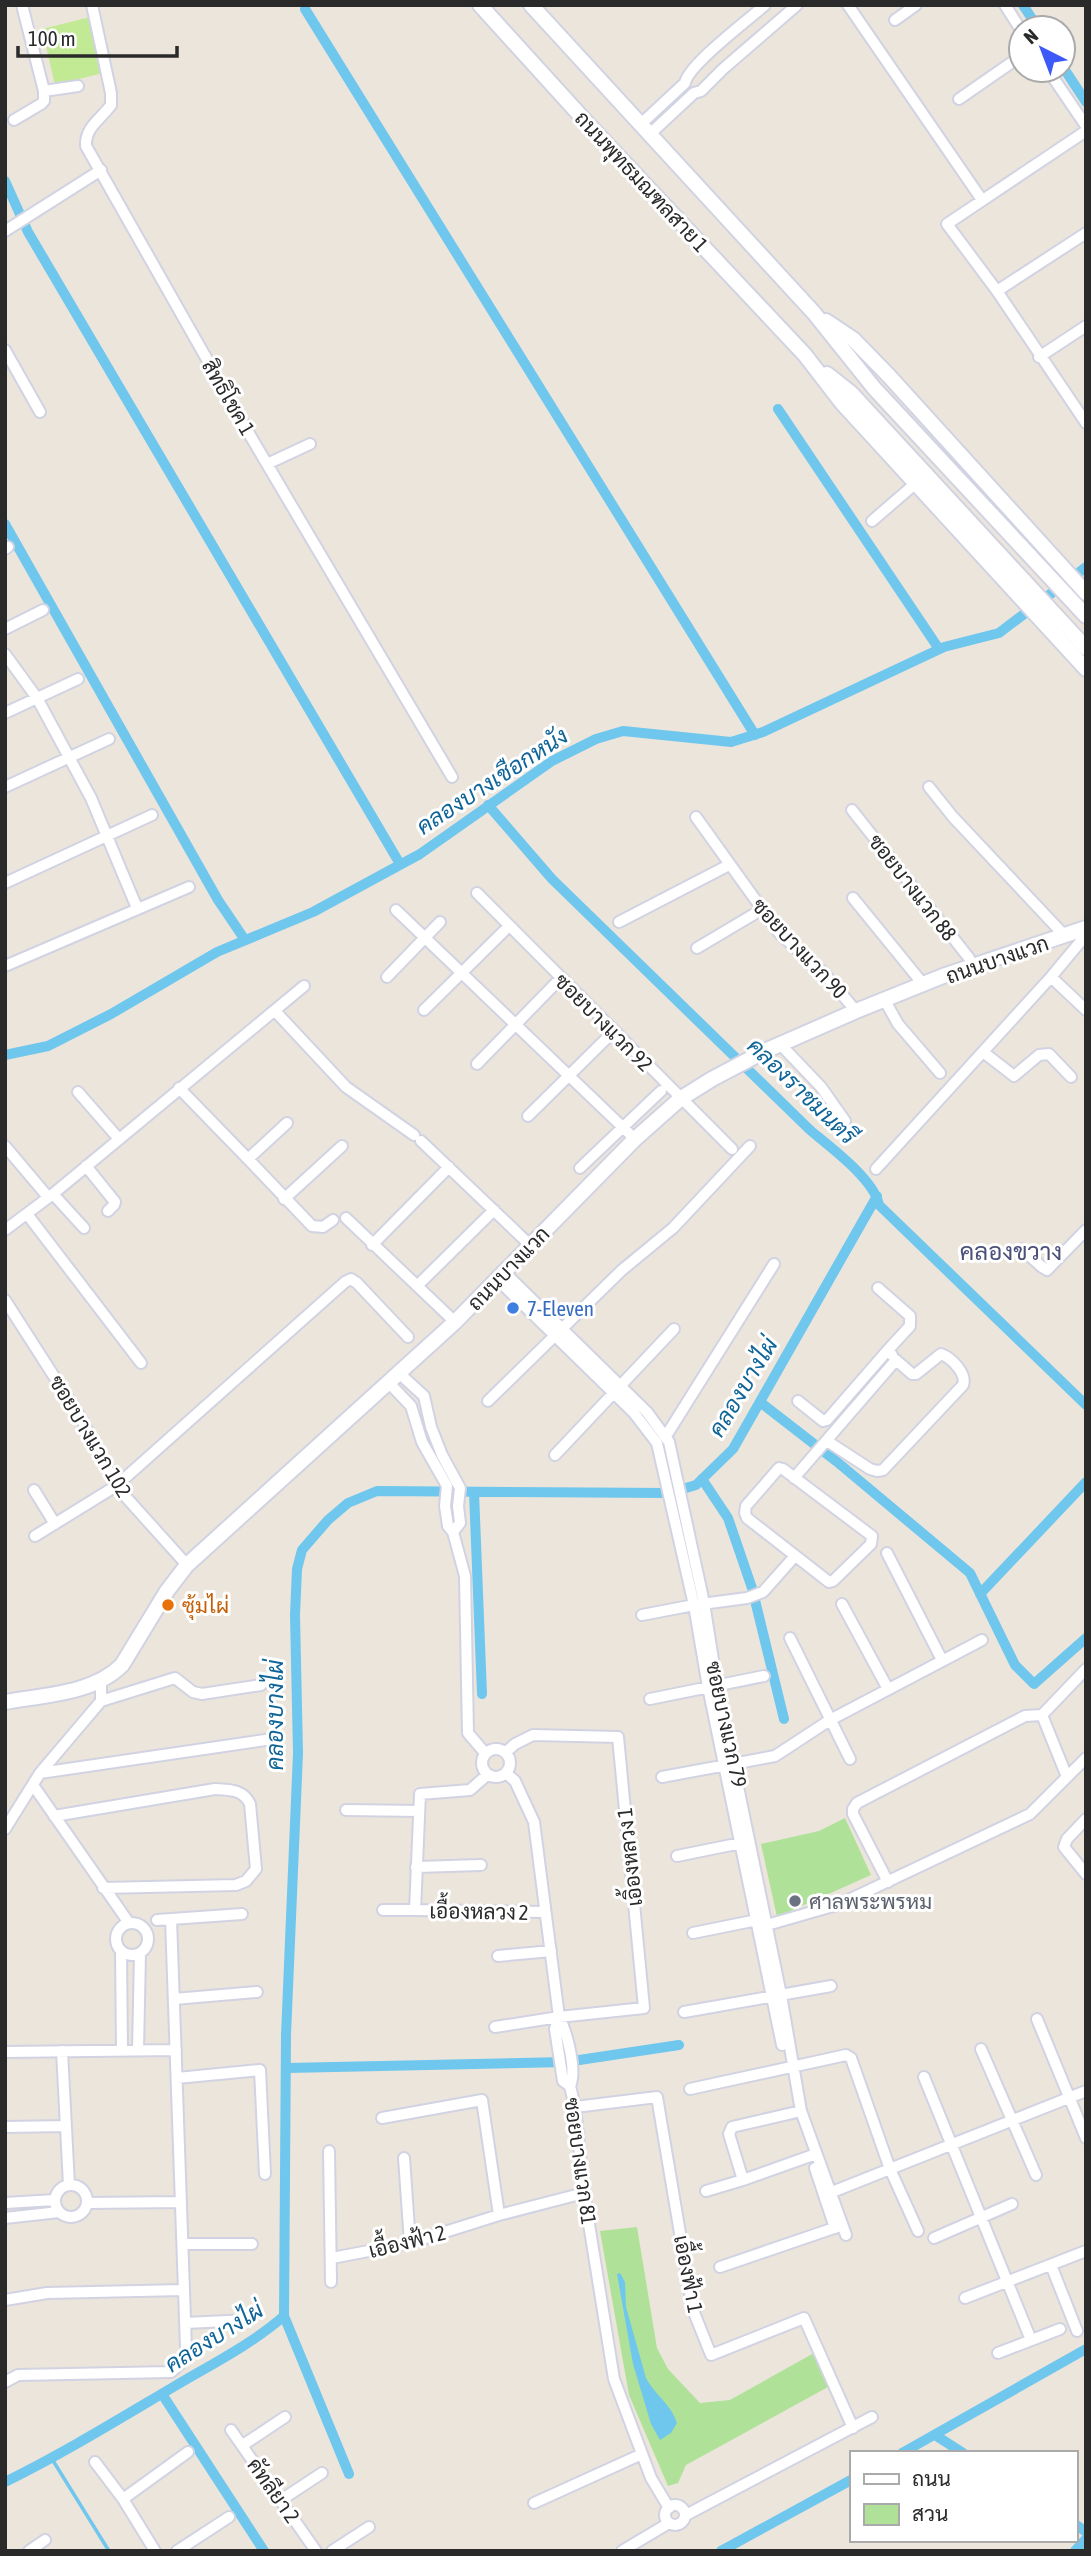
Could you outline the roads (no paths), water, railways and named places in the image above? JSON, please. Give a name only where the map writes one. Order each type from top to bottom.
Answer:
[{"type":"main road","name":"ถนนพุทธมณฑลสาย 1","points":[[481,5],[588,124],[805,355],[842,403],[1086,668]]},
{"type":"main road","name":"ถนนพุทธมณฑลสาย 1","points":[[531,5],[647,128],[814,313],[874,388],[1086,616]]},
{"type":"main road","name":"ถนนพุทธมณฑลสาย 1","points":[[814,313],[853,340],[889,376],[1086,593]]},
{"type":"main road","name":"ถนนพุทธมณฑลสาย 1","points":[[805,355],[851,393],[1086,648]]},
{"type":"main road","name":"ถนนบางแวก","points":[[5,1702],[77,1689],[113,1674],[122,1665],[167,1591],[187,1565],[395,1379],[455,1322],[635,1139],[680,1099],[774,1047],[884,999],[1086,928]]},
{"type":"street","points":[[14,120],[44,101],[44,91],[22,5]]},
{"type":"street","name":"สิทธิโชค 1","points":[[92,5],[111,93],[111,105],[90,128],[86,146],[267,464],[452,777]]},
{"type":"street","points":[[647,128],[685,83],[686,75],[765,5]]},
{"type":"street","points":[[647,128],[694,93],[701,91],[797,5]]},
{"type":"street","points":[[848,5],[982,200]]},
{"type":"street","points":[[895,20],[916,5]]},
{"type":"street","points":[[708,54],[723,69]]},
{"type":"street","points":[[959,99],[1007,66]]},
{"type":"street","points":[[1057,84],[1086,128],[947,224],[997,291],[1039,357],[1085,420]]},
{"type":"street","points":[[44,91],[78,86]]},
{"type":"street","points":[[5,232],[101,170]]},
{"type":"street","points":[[997,291],[1086,233]]},
{"type":"street","points":[[1039,357],[1086,326]]},
{"type":"street","points":[[5,350],[40,412]]},
{"type":"street","points":[[267,464],[310,444]]},
{"type":"street","points":[[872,521],[916,482]]},
{"type":"street","points":[[5,629],[43,610]]},
{"type":"street","points":[[5,654],[37,698],[91,798],[136,908]]},
{"type":"street","points":[[5,713],[78,679]]},
{"type":"street","points":[[5,787],[110,739]]},
{"type":"street","points":[[929,786],[953,817],[1065,936]]},
{"type":"street","name":"ซอยบางแวก 88","points":[[852,810],[969,958],[972,967]]},
{"type":"street","points":[[5,883],[152,815]]},
{"type":"street","name":"ซอยบางแวก 90","points":[[696,817],[780,934],[835,984],[856,1011]]},
{"type":"street","points":[[619,922],[729,866]]},
{"type":"street","points":[[5,966],[189,887]]},
{"type":"street","name":"ซอยบางแวก 92","points":[[477,893],[732,1149]]},
{"type":"street","points":[[853,898],[923,984]]},
{"type":"street","points":[[397,910],[635,1139]]},
{"type":"street","points":[[697,948],[761,910]]},
{"type":"street","points":[[387,977],[440,922]]},
{"type":"street","points":[[424,1010],[504,931]]},
{"type":"street","points":[[876,1169],[1084,944]]},
{"type":"street","points":[[1051,977],[1086,1010]]},
{"type":"street","points":[[477,1064],[556,983]]},
{"type":"street","points":[[5,1230],[86,1167],[304,986]]},
{"type":"street","points":[[884,999],[898,1024],[940,1073]]},
{"type":"street","points":[[275,1011],[346,1087],[418,1138],[530,1245]]},
{"type":"street","points":[[528,1116],[608,1037]]},
{"type":"street","points":[[774,1047],[826,1093],[845,1121]]},
{"type":"street","points":[[983,1052],[1014,1076],[1039,1055],[1049,1054],[1071,1077]]},
{"type":"street","points":[[179,1088],[312,1226],[323,1227],[333,1220]]},
{"type":"street","points":[[580,1168],[661,1091]]},
{"type":"street","points":[[78,1092],[119,1139]]},
{"type":"street","points":[[248,1159],[287,1124]]},
{"type":"street","points":[[5,1146],[84,1228]]},
{"type":"street","points":[[284,1199],[342,1146]]},
{"type":"street","points":[[488,1401],[622,1270],[673,1228],[750,1146]]},
{"type":"street","points":[[86,1167],[115,1202],[108,1211]]},
{"type":"street","points":[[372,1245],[449,1167]]},
{"type":"street","points":[[418,1286],[494,1210]]},
{"type":"street","points":[[27,1214],[141,1363]]},
{"type":"street","points":[[345,1218],[455,1322]]},
{"type":"street","points":[[1022,1248],[1047,1270],[1086,1230]]},
{"type":"street","points":[[666,1436],[774,1264]]},
{"type":"street","name":"ซอยบางแวก 79","points":[[501,1275],[617,1390],[657,1443],[670,1503],[699,1604]]},
{"type":"street","points":[[35,1536],[116,1486],[345,1282],[351,1279],[357,1283],[408,1337]]},
{"type":"street","points":[[798,1401],[823,1421],[827,1420],[911,1326],[910,1317],[878,1288]]},
{"type":"street","name":"ซอยบางแวก 102","points":[[5,1300],[82,1420],[116,1486],[187,1565]]},
{"type":"street","points":[[555,1455],[674,1329]]},
{"type":"street","points":[[823,1445],[870,1469],[883,1470],[965,1381],[963,1375],[941,1354],[916,1374],[912,1374],[887,1351]]},
{"type":"street","points":[[794,1478],[896,1360]]},
{"type":"street","points":[[395,1379],[424,1396],[431,1427],[460,1488],[460,1523],[453,1532]]},
{"type":"street","points":[[395,1379],[411,1406],[422,1442],[447,1486],[445,1506],[448,1526],[453,1532],[465,1576],[468,1733],[485,1753]]},
{"type":"street","name":"ซอยบางแวก 79","points":[[617,1390],[647,1412],[666,1436],[672,1450],[680,1482],[713,1686],[763,1921],[798,2111],[841,2229],[720,2267]]},
{"type":"street","points":[[775,1469],[783,1469],[794,1478],[872,1536],[873,1541],[833,1581],[829,1582],[795,1556],[747,1518],[745,1513],[746,1506],[775,1469]]},
{"type":"street","points":[[34,1490],[55,1524]]},
{"type":"street","points":[[887,1553],[942,1660]]},
{"type":"street","points":[[642,1615],[747,1598],[763,1592],[795,1556]]},
{"type":"street","points":[[842,1604],[888,1689]]},
{"type":"street","points":[[790,1639],[850,1759]]},
{"type":"street","points":[[662,1777],[775,1756],[830,1720],[982,1640]]},
{"type":"street","points":[[888,1882],[853,1814],[857,1803],[1025,1716],[1042,1714],[1086,1669]]},
{"type":"street","points":[[650,1699],[764,1675]]},
{"type":"street","points":[[5,1829],[40,1773],[101,1701],[176,1678],[193,1692],[202,1694],[261,1685]]},
{"type":"street","points":[[101,1681],[101,1701]]},
{"type":"street","points":[[1042,1714],[1066,1777]]},
{"type":"street","name":"เอิ้องหลวง 1","points":[[506,1752],[533,1735],[618,1737],[644,2008],[559,2024]]},
{"type":"street","points":[[40,1773],[272,1739]]},
{"type":"street","points":[[493,1749],[506,1752],[510,1761],[506,1773],[497,1778],[487,1775],[481,1763],[485,1753],[493,1749]]},
{"type":"street","points":[[693,1933],[826,1910],[1030,1814],[1086,1758]]},
{"type":"street","name":"ซอยบางแวก 81","points":[[506,1773],[515,1781],[534,1822],[559,2024],[575,2107],[584,2193],[614,2379],[651,2478],[669,2508]]},
{"type":"street","points":[[346,1810],[419,1811],[420,1794],[470,1790],[487,1775]]},
{"type":"street","points":[[33,1785],[129,1923],[140,1925],[147,1933],[147,1944],[140,1953],[138,2050]]},
{"type":"street","points":[[54,1816],[215,1789],[238,1791],[247,1798],[250,1804],[256,1869],[246,1881],[236,1885],[103,1888]]},
{"type":"street","name":"เอื้องหลวง 2","points":[[419,1811],[415,1910],[545,1912]]},
{"type":"street","points":[[1085,1871],[1064,1847],[1067,1839],[1086,1819]]},
{"type":"street","points":[[677,1856],[746,1842]]},
{"type":"street","name":"เอื้องหลวง 2","points":[[416,1867],[481,1865]]},
{"type":"street","points":[[383,1910],[415,1910]]},
{"type":"street","points":[[157,1920],[242,1914]]},
{"type":"street","points":[[5,2382],[18,2375],[171,2372],[183,2361],[186,2323],[171,1919]]},
{"type":"street","points":[[122,2050],[121,1951],[116,1942],[117,1932],[129,1923]]},
{"type":"street","points":[[121,1951],[130,1955],[140,1953]]},
{"type":"street","points":[[498,1955],[551,1951]]},
{"type":"street","points":[[684,2012],[831,1986]]},
{"type":"street","points":[[174,1999],[257,1992]]},
{"type":"street","points":[[1037,2019],[1086,2138]]},
{"type":"street","points":[[495,2026],[559,2024]]},
{"type":"street","points":[[981,2049],[1037,2175]]},
{"type":"street","points":[[5,2052],[176,2050]]},
{"type":"street","points":[[62,2051],[69,2185]]},
{"type":"street","points":[[690,2089],[846,2055],[851,2058],[890,2169],[918,2231]]},
{"type":"street","points":[[177,2078],[260,2070],[265,2174]]},
{"type":"street","points":[[924,2077],[1009,2280],[1031,2340]]},
{"type":"street","points":[[828,2193],[1086,2091]]},
{"type":"street","name":"เอื้องฟ้า 1","points":[[575,2107],[657,2097],[693,2310],[711,2355],[804,2318],[853,2428]]},
{"type":"street","points":[[382,2118],[482,2100],[499,2215]]},
{"type":"street","points":[[743,2180],[729,2134],[733,2127],[798,2111]]},
{"type":"street","points":[[5,2127],[66,2126]]},
{"type":"street","points":[[329,2151],[331,2282]]},
{"type":"street","points":[[706,2190],[813,2155]]},
{"type":"street","points":[[404,2158],[410,2243]]},
{"type":"street","points":[[59,2212],[55,2200],[59,2190],[69,2185],[82,2190],[87,2203]]},
{"type":"street","name":"เอื้องฟ้า 2","points":[[331,2258],[410,2243],[499,2215],[584,2193]]},
{"type":"street","points":[[5,2203],[55,2200]]},
{"type":"street","points":[[87,2203],[181,2202]]},
{"type":"street","points":[[5,2218],[59,2212],[68,2217],[78,2216],[87,2203]]},
{"type":"street","points":[[934,2238],[1012,2204]]},
{"type":"street","points":[[183,2244],[252,2244]]},
{"type":"street","points":[[965,2298],[1086,2251]]},
{"type":"street","points":[[1051,2264],[1077,2331]]},
{"type":"street","points":[[5,2300],[47,2293],[184,2290]]},
{"type":"street","points":[[186,2323],[249,2320]]},
{"type":"street","points":[[998,2353],[1060,2329]]},
{"type":"street","points":[[243,2445],[285,2417]]},
{"type":"street","points":[[622,2551],[669,2523],[682,2523],[685,2515],[873,2417]]},
{"type":"street","name":"คัทลียา 2","points":[[231,2430],[316,2551]]},
{"type":"street","points":[[122,2499],[188,2452]]},
{"type":"street","points":[[534,2503],[642,2454]]},
{"type":"street","points":[[95,2462],[155,2551]]},
{"type":"street","points":[[281,2500],[322,2473]]},
{"type":"street","points":[[669,2523],[666,2514],[674,2505],[681,2507],[685,2515]]},
{"type":"street","points":[[177,2551],[229,2517]]},
{"type":"street","points":[[332,2551],[369,2528]]},
{"type":"street","points":[[29,2551],[45,2540]]},
{"type":"water","points":[[620,2273],[625,2282],[626,2307],[646,2378],[671,2410],[677,2423],[671,2433],[660,2440],[651,2424],[633,2364],[617,2274]]},
{"type":"waterway","points":[[1023,5],[1029,14]]},
{"type":"waterway","points":[[305,9],[755,735]]},
{"type":"waterway","points":[[1074,84],[1086,102]]},
{"type":"waterway","points":[[5,181],[28,232],[400,864]]},
{"type":"waterway","points":[[778,409],[939,649]]},
{"type":"waterway","points":[[5,524],[218,900],[245,940]]},
{"type":"waterway","name":"คลองบางเชือกหนัง","points":[[5,1055],[48,1046],[111,1014],[217,952],[313,912],[420,854],[552,761],[596,739],[623,731],[731,742],[763,732],[944,647],[999,633],[1086,567]]},
{"type":"waterway","name":"คลองราชมนตรี","points":[[488,805],[552,879],[810,1130],[850,1164],[869,1185],[879,1205],[1086,1405]]},
{"type":"waterway","name":"คลองบางไผ่","points":[[5,2482],[70,2448],[231,2353],[284,2316],[286,2035],[298,1753],[295,1615],[297,1569],[302,1550],[328,1520],[348,1503],[377,1491],[669,1493],[696,1485],[733,1449],[877,1196]]},
{"type":"waterway","points":[[760,1402],[836,1461],[970,1573],[1015,1665],[1034,1684],[1086,1638]]},
{"type":"waterway","points":[[702,1479],[728,1518],[752,1588],[784,1719]]},
{"type":"waterway","points":[[980,1594],[1086,1482]]},
{"type":"waterway","points":[[474,1492],[482,1694]]},
{"type":"waterway","points":[[287,2068],[566,2062],[679,2045]]},
{"type":"waterway","points":[[284,2316],[349,2474]]},
{"type":"waterway","points":[[906,2451],[1086,2349]]},
{"type":"waterway","points":[[162,2394],[264,2551]]},
{"type":"waterway","points":[[935,2435],[960,2451]]},
{"type":"waterway","points":[[52,2459],[109,2551]]},
{"type":"waterway","points":[[721,2551],[850,2481]]},
{"type":"waterway","points":[[1077,2525],[1086,2532]]},
{"type":"waterway","points":[[1075,2551],[1086,2539]]},
{"type":"place","name":"7-Eleven","points":[[513,1308]]},
{"type":"place","name":"ซุ้มไผ่","points":[[168,1605]]},
{"type":"place","name":"ศาลพระพรหม","points":[[795,1901]]},
{"type":"district","name":"คลองขวาง","points":[[1011,1251]]}]
